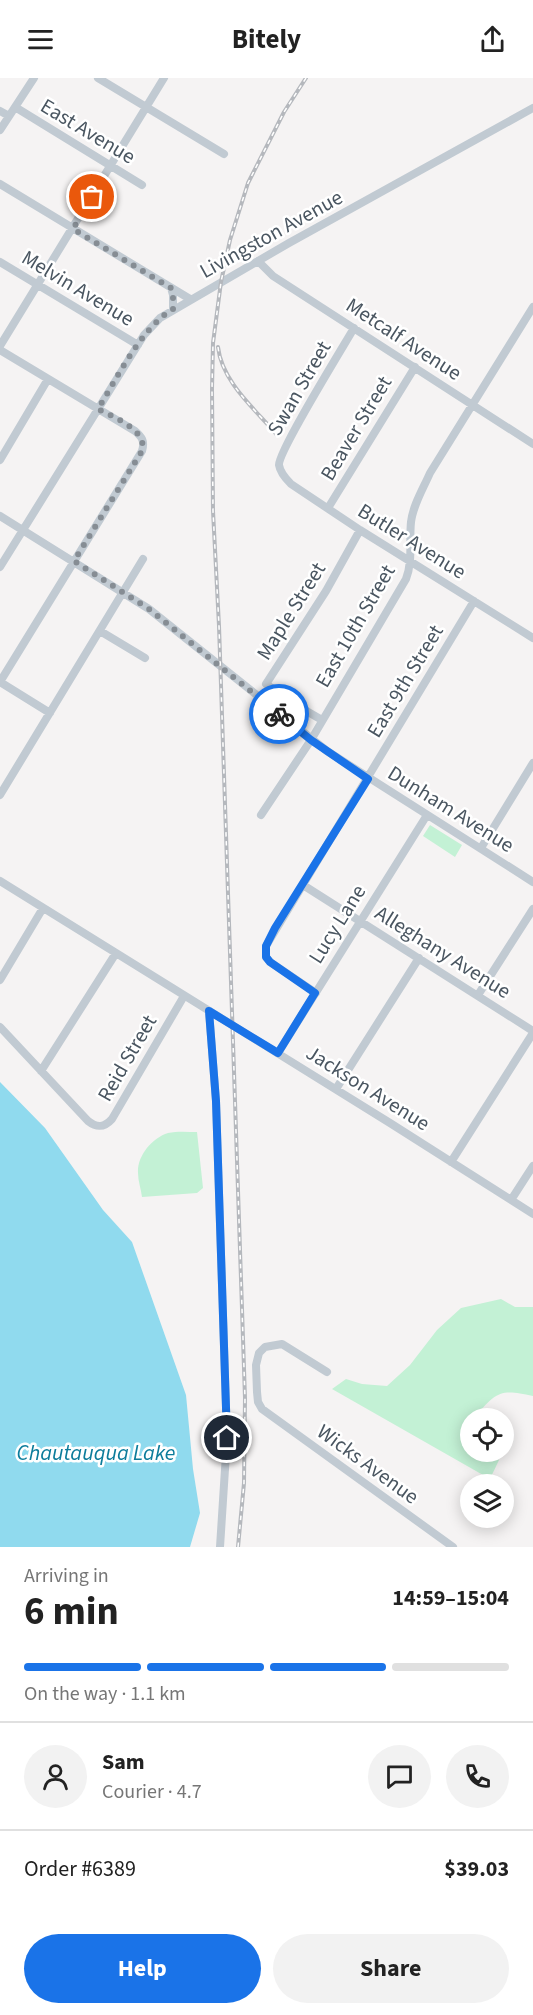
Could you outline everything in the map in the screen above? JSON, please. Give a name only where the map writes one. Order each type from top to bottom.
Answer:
[{"type":"street","points":[[0,130],[34,78]]},
{"type":"street","points":[[98,78],[224,154]]},
{"type":"street","points":[[50,713],[0,682],[142,451],[144,444],[135,431],[0,348],[164,78]]},
{"type":"street","name":"East Avenue","points":[[15,108],[142,185]]},
{"type":"street","name":"Livingston Avenue","points":[[0,567],[138,345],[159,318],[533,108]]},
{"type":"street","points":[[0,111],[9,116]]},
{"type":"street","points":[[0,184],[190,299]]},
{"type":"street","name":"Metcalf Avenue","points":[[258,261],[273,276],[533,444]]},
{"type":"street","name":"Melvin Avenue","points":[[0,262],[138,345]]},
{"type":"street","points":[[171,288],[173,309]]},
{"type":"street","name":"East 10th Street","points":[[261,815],[311,740],[406,579],[410,569],[411,521],[430,473],[533,307]]},
{"type":"street","name":"Swan Street","points":[[279,467],[279,459],[293,431],[354,328]]},
{"type":"street","name":"Beaver Street","points":[[328,508],[415,367]]},
{"type":"street","points":[[0,460],[48,379]]},
{"type":"street","name":"Butler Avenue","points":[[279,467],[291,484],[533,638]]},
{"type":"street","name":"Dunham Avenue","points":[[0,516],[123,592],[185,636],[311,740],[368,779],[533,882]]},
{"type":"street","name":"Maple Street","points":[[322,720],[266,684],[326,591],[360,530]]},
{"type":"street","points":[[0,795],[143,559]]},
{"type":"street","name":"East 9th Street","points":[[315,993],[270,962],[265,953],[266,946],[474,601]]},
{"type":"street","points":[[100,631],[145,658]]},
{"type":"street","points":[[481,849],[533,764]]},
{"type":"street","name":"Lucy Lane","points":[[278,1053],[426,814]]},
{"type":"street","name":"Jackson Avenue","points":[[0,881],[533,1214]]},
{"type":"street","name":"Alleghany Avenue","points":[[303,885],[533,1032]]},
{"type":"street","points":[[0,980],[43,908]]},
{"type":"street","points":[[478,995],[533,909]]},
{"type":"street","points":[[0,1027],[41,1071],[116,953]]},
{"type":"street","points":[[336,1089],[419,958]]},
{"type":"street","name":"Reid Street","points":[[41,1071],[92,1124],[103,1126],[112,1119],[184,996]]},
{"type":"street","points":[[209,1011],[216,1101],[227,1438],[220,1547]]},
{"type":"street","points":[[451,1162],[533,1032]]},
{"type":"street","points":[[512,1200],[533,1166]]},
{"type":"street","name":"Wicks Avenue","points":[[327,1372],[282,1344],[265,1347],[259,1353],[256,1365],[256,1392],[262,1409],[453,1547]]},
{"type":"green space","points":[[430,825],[462,845],[455,857],[423,836]]},
{"type":"green space","points":[[197,1132],[203,1188],[197,1193],[142,1197],[138,1167],[151,1143],[168,1133]]},
{"type":"green space","points":[[501,1299],[515,1307],[533,1307],[533,1396],[505,1393],[493,1398],[483,1408],[460,1408],[460,1462],[332,1389],[346,1379],[362,1384],[387,1386],[410,1365],[437,1330],[461,1308]]},
{"type":"green space","points":[[460,1462],[498,1462],[492,1474],[481,1474]]},
{"type":"water","name":"Chautauqua Lake","points":[[0,1082],[45,1128],[103,1210],[132,1242],[186,1395],[200,1513],[190,1547],[0,1547]]},
{"type":"railway","points":[[238,1547],[244,1483],[245,1398],[219,626],[213,511],[213,343],[221,282],[230,240],[248,183],[284,112],[306,78]]},
{"type":"railway","points":[[218,347],[221,360],[233,383],[277,435]]},
{"type":"way so far","points":[[92,197],[73,229],[171,288],[173,309],[159,318],[144,335],[98,409],[135,431],[144,444],[142,451],[74,561],[149,609],[279,714]]},
{"type":"route","points":[[227,1438],[216,1101],[209,1011],[278,1053],[315,993],[270,962],[265,953],[266,946],[368,779],[311,740],[279,714]]}]
